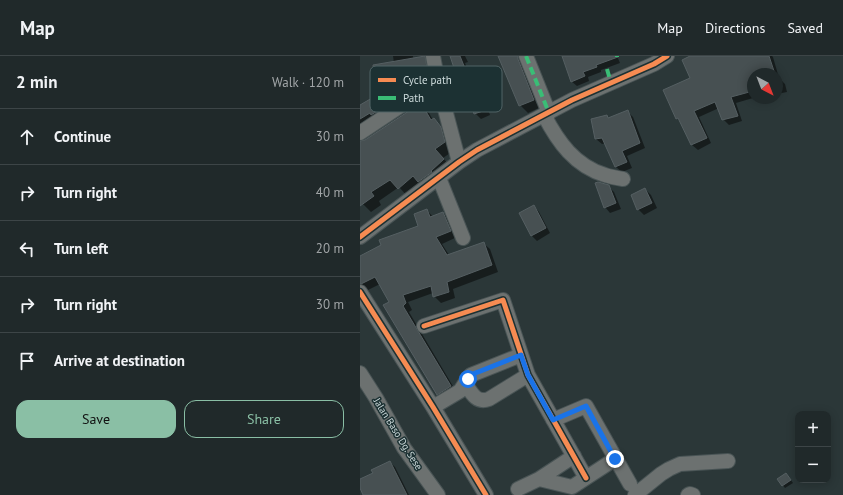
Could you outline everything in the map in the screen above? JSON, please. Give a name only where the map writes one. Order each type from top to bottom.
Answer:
[{"type":"street","points":[[433,56],[435,66]]},
{"type":"street","points":[[526,56],[547,114],[559,140],[572,156],[590,168],[605,175],[623,179]]},
{"type":"street","points":[[360,237],[413,196],[477,150],[572,100],[654,64],[667,56]]},
{"type":"street","points":[[360,133],[392,112]]},
{"type":"street","points":[[446,112],[459,162]]},
{"type":"street","points":[[439,178],[463,238]]},
{"type":"street","points":[[360,292],[433,407],[486,495]]},
{"type":"street","points":[[424,326],[502,300],[528,375],[586,478]]},
{"type":"street","points":[[433,407],[460,391],[469,377],[473,374],[521,355]]},
{"type":"street","name":"Jalan Baso Dg. Sese","points":[[360,373],[404,448],[438,495]]},
{"type":"street","points":[[465,383],[477,399],[484,401],[528,375]]},
{"type":"street","points":[[553,420],[586,406],[632,490],[680,464],[728,461]]},
{"type":"street","points":[[518,489],[539,479],[574,456]]},
{"type":"street","points":[[539,479],[572,487],[615,459]]},
{"type":"street","points":[[688,495],[693,495]]},
{"type":"building","points":[[425,56],[427,66],[373,66]]},
{"type":"building","points":[[450,56],[460,56],[464,66],[453,66]]},
{"type":"building","points":[[498,56],[518,56],[534,100],[519,106]]},
{"type":"building","points":[[562,56],[618,57],[596,65],[597,67],[583,72],[585,76],[571,82]]},
{"type":"building","points":[[690,56],[769,56],[773,68],[747,68],[747,93],[731,97],[738,116],[722,120],[715,102],[694,111],[707,138],[691,145],[678,118],[676,119],[663,90],[690,78],[682,60]]},
{"type":"building","points":[[370,99],[370,112],[376,112],[371,115],[370,113],[360,119],[360,105]]},
{"type":"building","points":[[628,110],[640,143],[622,151],[627,162],[615,167],[602,138],[595,139],[591,119],[607,115],[608,118]]},
{"type":"building","points":[[407,112],[426,112],[431,120],[434,118],[441,127],[445,142],[435,149],[444,159],[431,171],[432,172],[418,182],[413,176],[398,189],[390,180],[371,192],[374,196],[360,206],[360,141],[365,140]]},
{"type":"building","points":[[598,182],[609,185],[616,203],[604,208],[595,183]]},
{"type":"building","points":[[645,188],[652,203],[637,210],[631,195]]},
{"type":"building","points":[[534,205],[546,228],[531,236],[519,213]]},
{"type":"building","points":[[427,209],[430,217],[443,212],[451,231],[436,237],[447,255],[484,242],[492,265],[447,282],[449,292],[433,297],[431,286],[403,295],[406,303],[403,306],[451,386],[437,395],[383,305],[389,302],[375,277],[360,284],[360,256],[381,245],[379,240],[418,226],[414,214]]},
{"type":"building","points":[[390,461],[407,495],[363,495],[360,488],[360,479],[373,473],[371,470]]},
{"type":"building","points":[[786,473],[791,480],[782,486],[777,479]]},
{"type":"marked path","points":[[526,56],[549,113]]},
{"type":"marked path","points":[[607,69],[611,83]]},
{"type":"cycle path","points":[[360,237],[477,150],[572,100],[654,64],[667,56]]},
{"type":"cycle path","points":[[360,292],[433,407],[486,495]]},
{"type":"cycle path","points":[[424,326],[503,300],[528,375],[586,478]]},
{"type":"route","points":[[468,379],[473,374],[521,355],[528,375],[553,420],[586,406],[615,459]]}]
